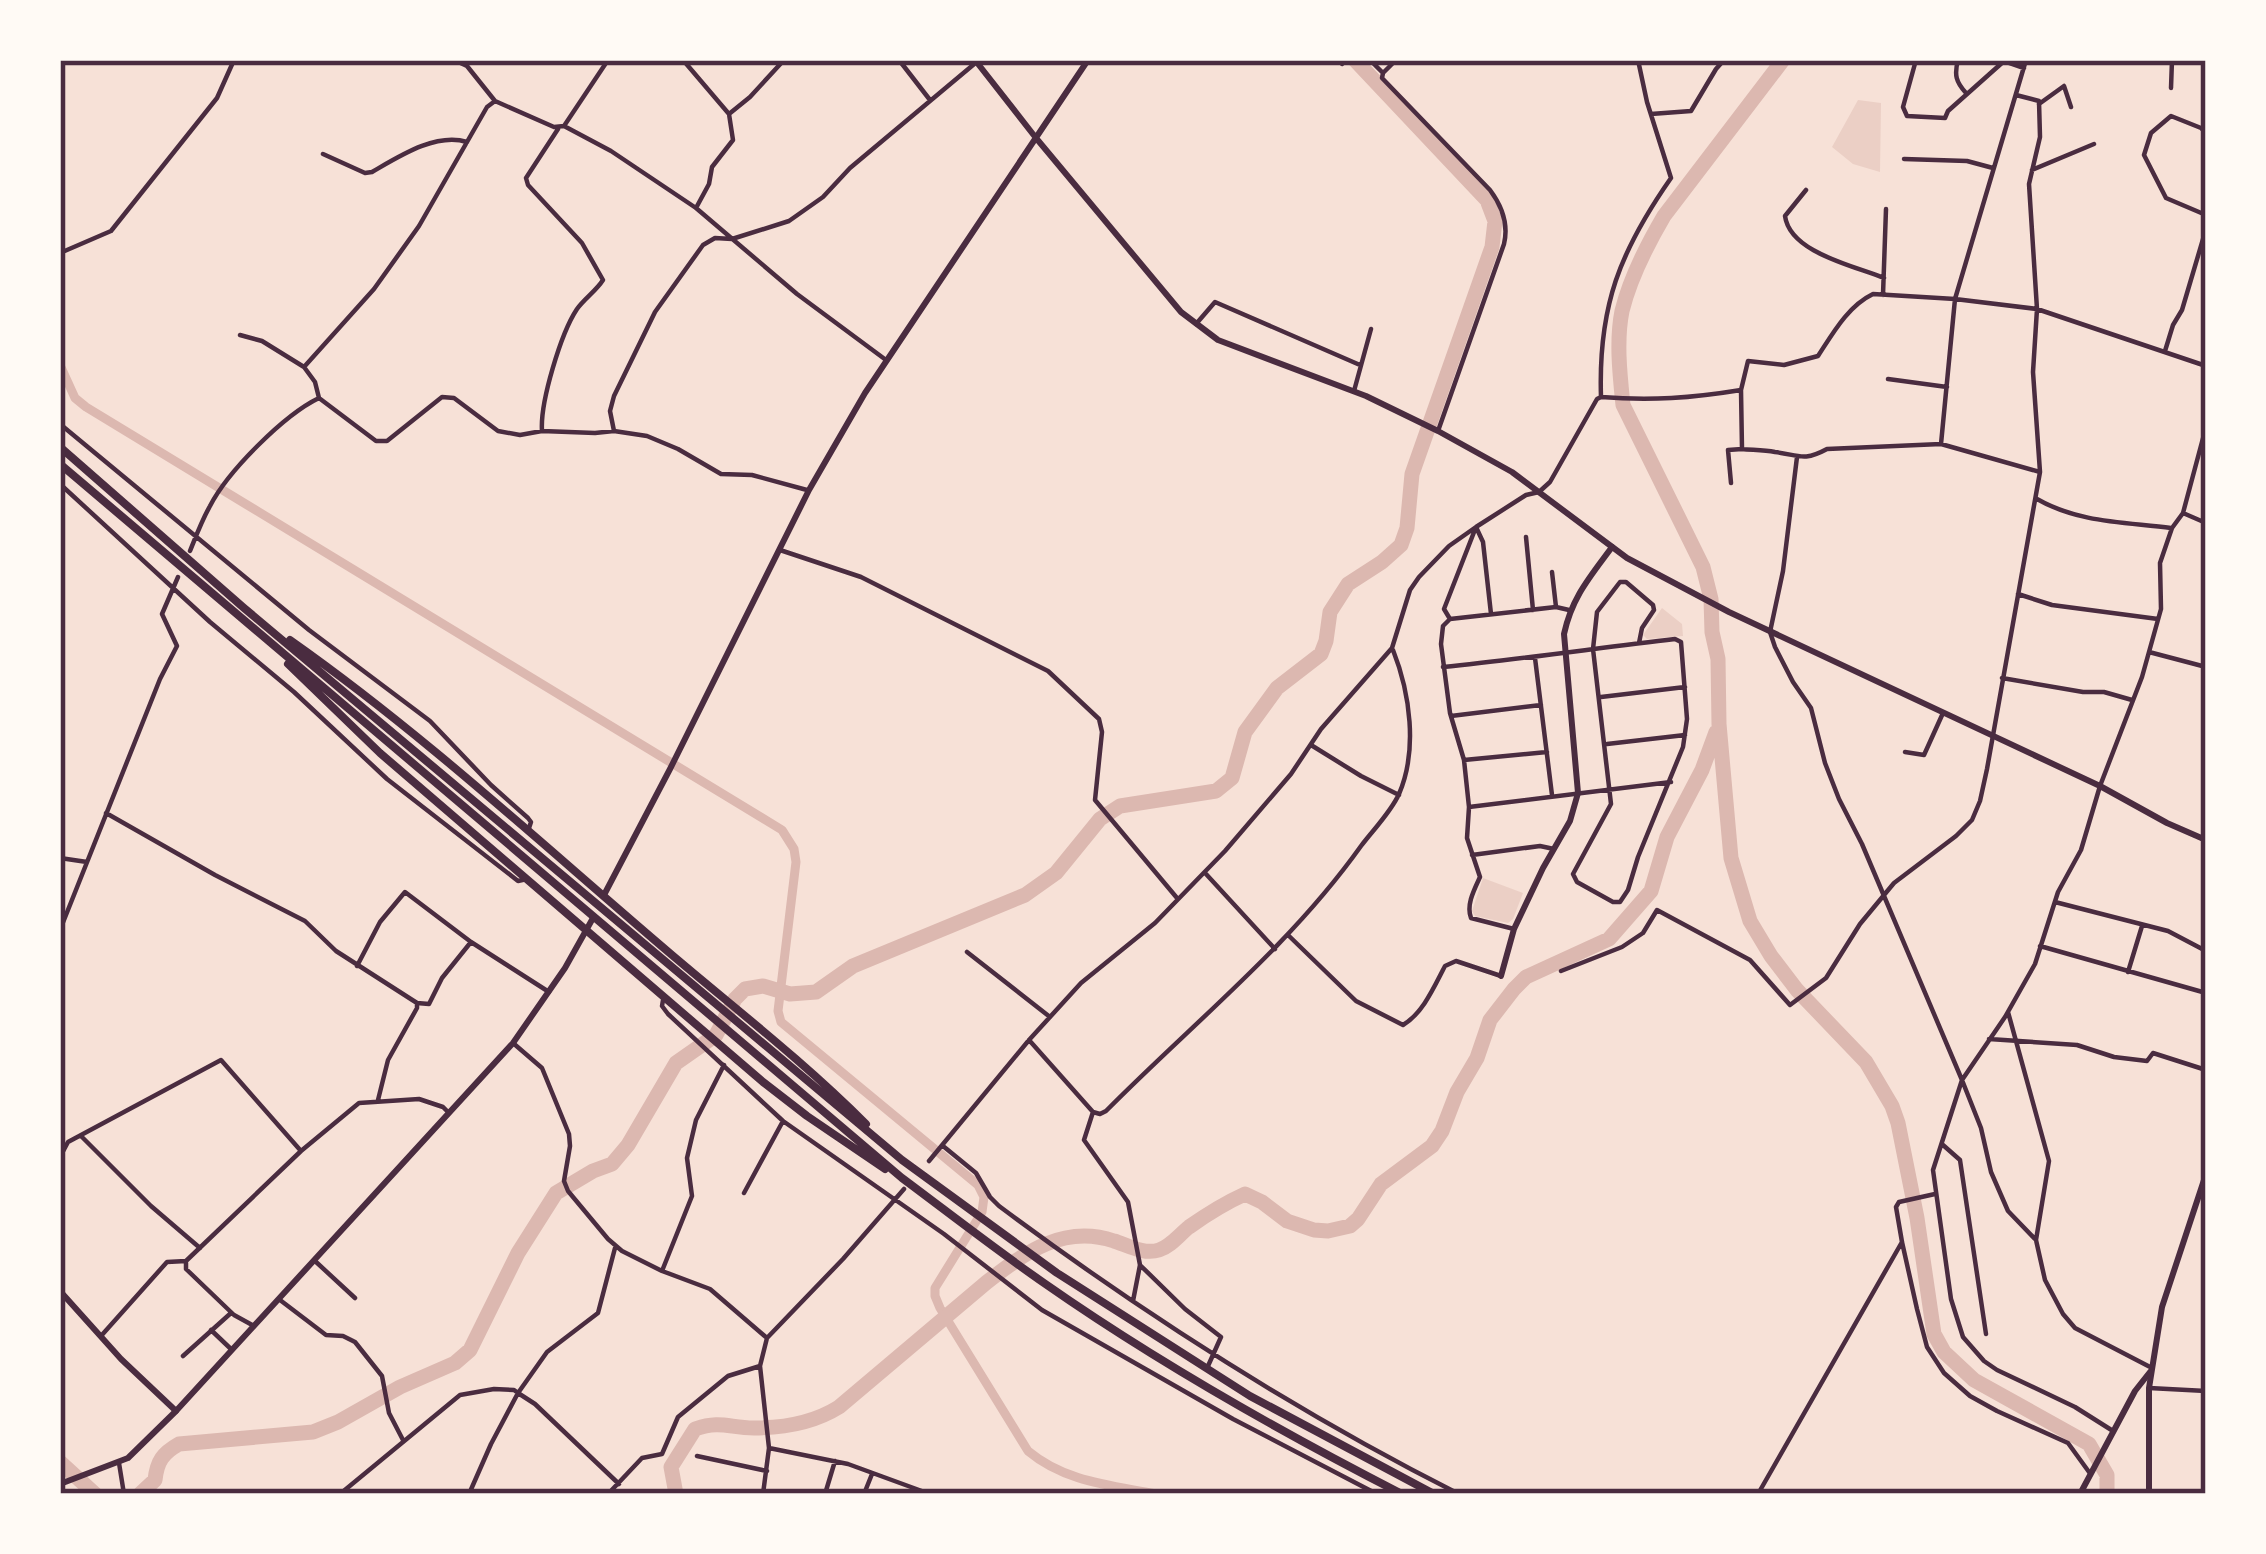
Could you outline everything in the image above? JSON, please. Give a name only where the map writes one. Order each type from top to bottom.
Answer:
[{"type":"highway","points":[[60,447],[240,611],[903,1183]]},
{"type":"highway","points":[[60,464],[904,1161],[972,1212],[1057,1273],[1250,1396],[1434,1494]]},
{"type":"highway","points":[[240,611],[399,720],[756,1022],[904,1161]]},
{"type":"highway","points":[[240,611],[380,753],[807,1116],[1047,1285],[1169,1364],[1402,1494]]},
{"type":"main road","points":[[60,1484],[119,1463],[140,1449],[513,1043],[587,931],[809,490],[886,360],[1088,60]]},
{"type":"main road","points":[[977,61],[1036,138],[1196,324],[1232,346],[1354,391],[1422,423],[1512,472],[1612,547],[1729,612],[2100,785],[2206,840]]},
{"type":"main road","points":[[1501,976],[1514,929],[1570,821],[1578,794],[1564,634],[1576,596],[1612,547]]},
{"type":"main road","points":[[2149,1494],[2149,1388],[2162,1307],[2206,1174]]},
{"type":"main road","points":[[60,1291],[176,1411]]},
{"type":"main road","points":[[2080,1494],[2151,1369]]},
{"type":"street","points":[[60,253],[111,231],[217,98],[234,60]]},
{"type":"street","points":[[454,60],[468,63],[495,101],[611,151],[696,208],[797,294],[886,360]]},
{"type":"street","points":[[542,430],[554,365],[578,307],[603,280],[582,243],[526,178],[608,60]]},
{"type":"street","points":[[683,60],[729,114],[734,140],[712,167],[696,208]]},
{"type":"street","points":[[729,114],[784,60]]},
{"type":"street","points":[[899,60],[931,100]]},
{"type":"street","points":[[1370,60],[1383,73]]},
{"type":"street","points":[[1396,60],[1382,78],[1503,208],[1504,244],[1437,431]]},
{"type":"street","points":[[1603,397],[1603,325],[1619,268],[1634,234],[1671,178],[1638,60]]},
{"type":"street","points":[[1651,114],[1691,111],[1724,60]]},
{"type":"street","points":[[1916,60],[1903,107],[1907,116],[1945,118],[2002,61],[2024,68]]},
{"type":"street","points":[[1958,60],[1954,73],[1966,93]]},
{"type":"street","points":[[1941,444],[1955,299],[2026,60]]},
{"type":"street","points":[[2171,88],[2172,60]]},
{"type":"street","points":[[614,431],[610,411],[614,396],[655,312],[703,245],[789,221],[824,197],[850,168],[977,61]]},
{"type":"street","points":[[2039,104],[2064,86],[2071,107]]},
{"type":"street","points":[[1561,971],[1622,947],[1643,933],[1658,910],[1750,960],[1790,1006],[1822,980],[1894,884],[1972,820],[1980,801],[2040,472],[2029,184],[2040,137],[2039,101],[2016,95]]},
{"type":"street","points":[[304,367],[374,290],[495,101]]},
{"type":"street","points":[[2206,133],[2171,116],[2151,134],[2144,155],[2166,198],[2206,214]]},
{"type":"street","points":[[323,154],[364,173],[434,143],[458,138],[467,142]]},
{"type":"street","points":[[2032,170],[2094,144]]},
{"type":"street","points":[[1904,159],[1967,161],[1994,169]]},
{"type":"street","points":[[1806,190],[1786,216],[1786,226],[1837,263],[1884,278]]},
{"type":"street","points":[[1883,295],[1886,209]]},
{"type":"street","points":[[2165,351],[2206,229]]},
{"type":"street","points":[[1742,449],[1742,391],[1748,362],[1784,365],[1818,356],[1860,300],[1873,294],[2037,309],[2206,366]]},
{"type":"street","points":[[1196,324],[1216,302],[1360,365]]},
{"type":"street","points":[[1354,391],[1371,329]]},
{"type":"street","points":[[240,335],[262,341],[304,367],[319,398],[376,441],[387,441],[442,397],[454,398],[498,430],[520,436],[542,430],[647,436],[722,473],[752,475],[809,490]]},
{"type":"street","points":[[1888,379],[1947,387]]},
{"type":"street","points":[[932,1158],[1081,982],[1155,923],[1291,775],[1364,677],[1392,648],[1410,590],[1419,577],[1476,527],[1550,482],[1597,399],[1689,399],[1742,391]]},
{"type":"street","points":[[190,550],[224,485],[298,408],[319,398]]},
{"type":"street","points":[[60,424],[309,630],[430,721],[528,818],[528,831]]},
{"type":"street","points":[[2112,1434],[2075,1407],[1997,1370],[1964,1336],[1951,1299],[1933,1170],[1962,1080],[2035,964],[2055,902],[2081,850],[2149,652],[2161,609],[2160,562],[2182,513],[2206,427]]},
{"type":"street","points":[[1731,483],[1728,450],[1742,449],[1812,457],[1827,449],[1941,444],[2040,472]]},
{"type":"street","points":[[1797,457],[1783,572],[1770,632],[1774,647],[1811,708],[1839,799],[1982,1128],[1991,1172],[2008,1211],[2036,1240]]},
{"type":"street","points":[[60,484],[412,801],[518,881],[527,879]]},
{"type":"street","points":[[2037,499],[2087,518],[2172,528]]},
{"type":"street","points":[[2182,513],[2206,523]]},
{"type":"street","points":[[1476,527],[1483,542],[1491,614]]},
{"type":"street","points":[[1450,619],[1444,609],[1476,527]]},
{"type":"street","points":[[1526,537],[1533,610]]},
{"type":"street","points":[[780,550],[861,577],[1048,671],[1099,719],[1102,732],[1095,800],[1178,898]]},
{"type":"street","points":[[1552,572],[1556,607]]},
{"type":"street","points":[[60,931],[177,646],[162,614],[178,577]]},
{"type":"street","points":[[1443,668],[1564,655],[1593,649],[1639,644],[1675,639],[1681,642],[1685,735],[1671,782],[1620,902],[1576,882],[1573,874],[1611,804],[1593,649],[1597,612],[1621,582],[1653,604],[1639,644]]},
{"type":"street","points":[[2018,594],[2052,605],[2158,620]]},
{"type":"street","points":[[1514,929],[1471,919],[1469,913],[1480,877],[1467,838],[1464,760],[1443,668],[1443,626],[1450,619],[1556,607],[1569,610]]},
{"type":"street","points":[[1029,1040],[1100,1114],[1288,935],[1339,878],[1399,795],[1410,747],[1403,675],[1392,648]]},
{"type":"street","points":[[2149,652],[2206,667]]},
{"type":"street","points":[[1535,658],[1553,797]]},
{"type":"street","points":[[2002,678],[2132,700]]},
{"type":"street","points":[[1599,698],[1684,687]]},
{"type":"street","points":[[1451,716],[1541,705]]},
{"type":"street","points":[[1905,752],[1924,755],[1943,713]]},
{"type":"street","points":[[1605,745],[1685,735]]},
{"type":"street","points":[[1311,745],[1399,795]]},
{"type":"street","points":[[1464,760],[1547,752]]},
{"type":"street","points":[[1469,807],[1671,782]]},
{"type":"street","points":[[106,813],[305,921],[336,951],[417,1003],[429,1004],[442,978],[471,942]]},
{"type":"street","points":[[1472,854],[1540,846],[1554,849]]},
{"type":"street","points":[[60,858],[87,862]]},
{"type":"street","points":[[1204,872],[1275,949]]},
{"type":"street","points":[[357,966],[380,922],[405,892],[549,993]]},
{"type":"street","points":[[2055,902],[2168,931],[2206,950]]},
{"type":"street","points":[[2128,972],[2142,925]]},
{"type":"street","points":[[1288,935],[1356,1001],[1403,1025],[1431,993],[1444,966],[1456,961],[1501,976]]},
{"type":"street","points":[[2040,946],[2206,993]]},
{"type":"street","points":[[967,952],[1050,1017]]},
{"type":"street","points":[[665,997],[662,1006],[783,1121],[944,1234],[1042,1310],[1377,1494]]},
{"type":"street","points":[[378,1100],[388,1060],[417,1003]]},
{"type":"street","points":[[2008,1012],[2049,1161],[2036,1240],[2045,1280],[2075,1328],[2151,1369]]},
{"type":"street","points":[[1989,1039],[2077,1045],[2136,1061],[2147,1061],[2153,1053],[2206,1070]]},
{"type":"street","points":[[513,1043],[542,1068],[569,1134],[564,1181],[568,1191],[616,1247],[710,1289],[767,1337]]},
{"type":"street","points":[[60,1157],[68,1142],[221,1060],[301,1151]]},
{"type":"street","points":[[662,1271],[692,1196],[687,1158],[696,1120],[724,1065]]},
{"type":"street","points":[[101,1336],[167,1262],[186,1261],[301,1151],[359,1103],[419,1099],[449,1113]]},
{"type":"street","points":[[1094,1112],[1084,1140],[1129,1202],[1140,1265],[1132,1301]]},
{"type":"street","points":[[744,1193],[783,1121]]},
{"type":"street","points":[[81,1136],[200,1248]]},
{"type":"street","points":[[1942,1145],[1960,1160],[1985,1334]]},
{"type":"street","points":[[942,1147],[976,1173],[990,1197],[1040,1237],[1212,1356],[1312,1416],[1459,1494]]},
{"type":"street","points":[[763,1494],[769,1448],[760,1366],[767,1337],[843,1259],[903,1183]]},
{"type":"street","points":[[1933,1195],[1899,1202],[1896,1208],[1927,1347],[1944,1373],[1970,1396],[2068,1443],[2090,1474]]},
{"type":"street","points":[[1758,1494],[1902,1242]]},
{"type":"street","points":[[470,1494],[518,1393],[548,1352],[598,1313],[616,1247]]},
{"type":"street","points":[[186,1261],[186,1269],[231,1313],[255,1326]]},
{"type":"street","points":[[315,1261],[355,1298]]},
{"type":"street","points":[[1140,1265],[1221,1336],[1208,1366]]},
{"type":"street","points":[[280,1300],[326,1335],[355,1342],[382,1376],[389,1413],[403,1440]]},
{"type":"street","points":[[183,1356],[231,1313]]},
{"type":"street","points":[[211,1330],[232,1351]]},
{"type":"street","points":[[608,1494],[642,1458],[662,1454],[678,1417],[728,1376],[760,1366]]},
{"type":"street","points":[[1193,1396],[1197,1388]]},
{"type":"street","points":[[2149,1388],[2206,1391]]},
{"type":"street","points":[[340,1494],[460,1395],[494,1389],[514,1390],[535,1404],[619,1484]]},
{"type":"street","points":[[769,1448],[835,1461],[930,1494]]},
{"type":"street","points":[[697,1456],[767,1472]]},
{"type":"street","points":[[825,1494],[835,1461]]},
{"type":"street","points":[[119,1463],[124,1494]]},
{"type":"street","points":[[864,1494],[872,1474]]},
{"type":"street","points":[[905,1494],[909,1485]]},
{"type":"shaded area","points":[[1858,100],[1881,103],[1880,172],[1853,164],[1832,147]]},
{"type":"shaded area","points":[[1662,608],[1682,624],[1683,636],[1647,639],[1643,635]]},
{"type":"shaded area","points":[[1483,878],[1523,893],[1508,923],[1475,916],[1472,911]]},
{"type":"waterway","points":[[140,1494],[155,1480],[162,1458],[179,1444],[313,1432],[455,1363],[470,1350],[518,1253],[556,1193],[612,1164],[676,1063],[716,1035],[745,989],[763,986],[790,994],[816,992],[853,966],[1025,895],[1056,873],[1100,819],[1120,806],[1216,791],[1232,778],[1245,732],[1277,688],[1321,654],[1330,612],[1348,584],[1401,545],[1412,474],[1492,247],[1495,221],[1487,200],[1355,60]]},
{"type":"waterway","points":[[1783,60],[1664,216],[1640,262],[1620,322],[1623,405],[1703,567],[1711,599],[1731,858],[1750,921],[1797,990],[1866,1062],[1892,1106],[1917,1218],[1934,1334],[1944,1352],[1974,1380],[2089,1444],[2107,1475],[2107,1494]]},
{"type":"waterway","points":[[60,365],[75,398],[86,407],[782,830],[796,862],[778,1011],[781,1022],[978,1185],[984,1197],[982,1212],[935,1288],[940,1308],[1028,1451],[1073,1476],[1156,1494]]},
{"type":"waterway","points":[[676,1494],[671,1467],[695,1429],[776,1427],[830,1412],[987,1282],[1046,1244],[1079,1236],[1159,1250],[1245,1194],[1287,1221],[1314,1230],[1350,1226],[1381,1184],[1432,1146],[1477,1058],[1490,1020],[1514,989],[1526,977],[1609,939],[1651,891],[1667,837],[1716,732]]},
{"type":"waterway","points":[[60,1462],[95,1494]]}]
